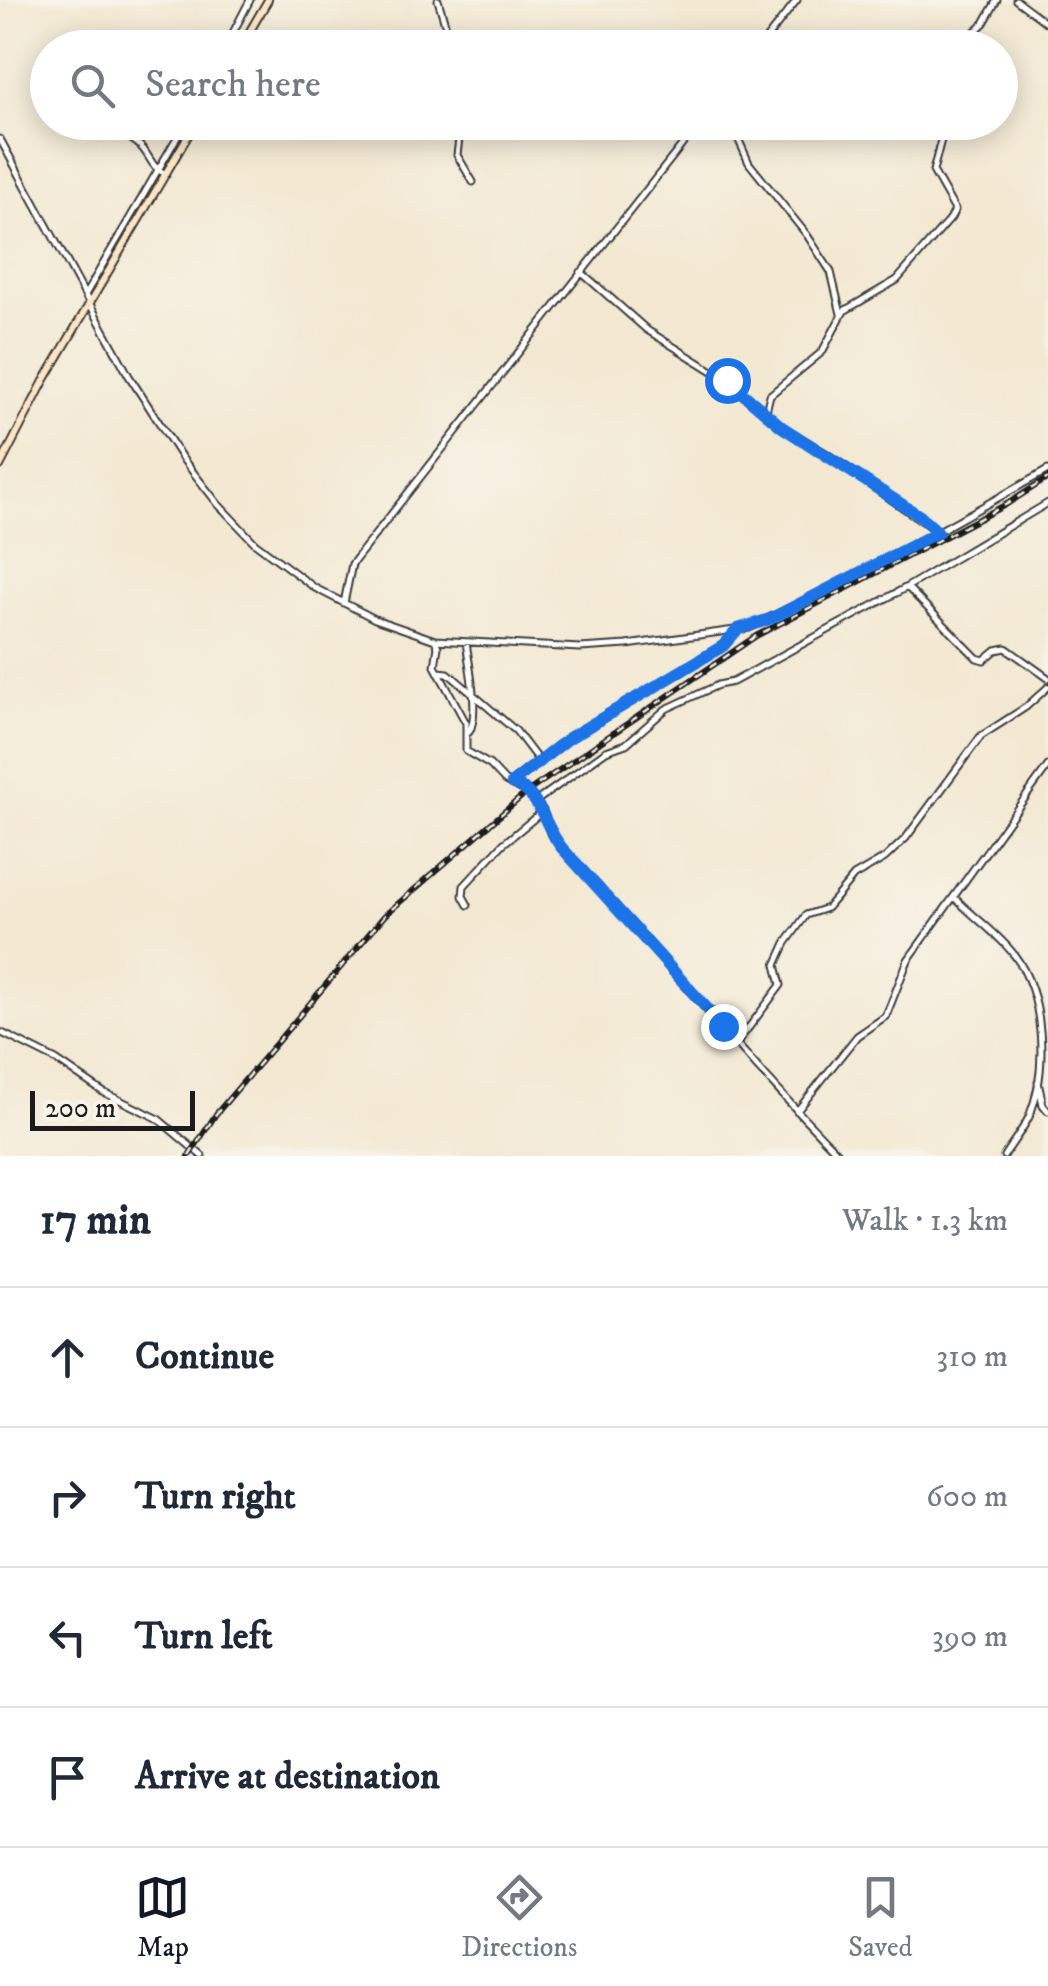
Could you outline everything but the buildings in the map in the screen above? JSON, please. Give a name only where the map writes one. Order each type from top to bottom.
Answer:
[{"type":"street","points":[[234,30],[250,0]]},
{"type":"street","points":[[250,30],[268,0]]},
{"type":"street","points":[[438,0],[447,30]]},
{"type":"street","points":[[773,30],[797,0]]},
{"type":"street","points":[[976,30],[990,16],[998,0]]},
{"type":"street","points":[[1016,0],[1048,24]]},
{"type":"street","points":[[0,139],[90,305],[169,438],[218,504],[284,567],[375,620],[435,640],[580,648],[738,629],[770,619],[1048,470]]},
{"type":"street","points":[[128,140],[143,148],[152,166],[162,172]]},
{"type":"street","points":[[0,466],[177,140]]},
{"type":"street","points":[[85,295],[184,140]]},
{"type":"street","points":[[459,140],[457,156],[473,182]]},
{"type":"street","points":[[344,603],[349,571],[356,558],[686,140]]},
{"type":"street","points":[[739,140],[749,163],[807,235],[831,272],[842,317]]},
{"type":"street","points":[[766,411],[770,395],[822,352],[844,311],[897,280],[954,210],[934,175],[940,140]]},
{"type":"street","points":[[581,272],[623,312],[718,374],[782,427],[920,516],[938,532]]},
{"type":"street","points":[[535,802],[606,751],[626,744],[666,709],[733,682],[1048,504]]},
{"type":"street","points":[[907,586],[980,660],[1006,648],[1048,678]]},
{"type":"street","points":[[512,783],[538,760],[723,646],[738,629]]},
{"type":"street","points":[[435,640],[435,666],[464,718],[468,735]]},
{"type":"street","points":[[466,642],[475,719],[466,750],[520,786],[535,802],[562,848],[797,1112],[841,1156]]},
{"type":"street","points":[[438,672],[448,673],[516,731],[538,760]]},
{"type":"street","points":[[737,1042],[781,985],[776,965],[801,920],[827,908],[854,876],[895,850],[974,744],[1048,687]]},
{"type":"street","points":[[797,1112],[857,1036],[886,1016],[908,960],[1048,766]]},
{"type":"street","points":[[468,905],[462,896],[464,886],[503,844],[543,812]]},
{"type":"street","points":[[954,897],[1012,952],[1023,968],[1044,1026],[1030,1115],[1004,1156]]},
{"type":"street","points":[[0,1032],[56,1060],[103,1092],[157,1118],[202,1156]]},
{"type":"street","points":[[1038,1082],[1048,1111]]},
{"type":"railway","points":[[189,1156],[216,1114],[385,915],[527,792],[756,636],[1007,504],[1048,478]]},
{"type":"route","points":[[723,1026],[562,848],[527,792],[512,783],[569,738],[723,646],[738,629],[770,619],[938,532],[920,516],[782,427],[727,380]]}]
